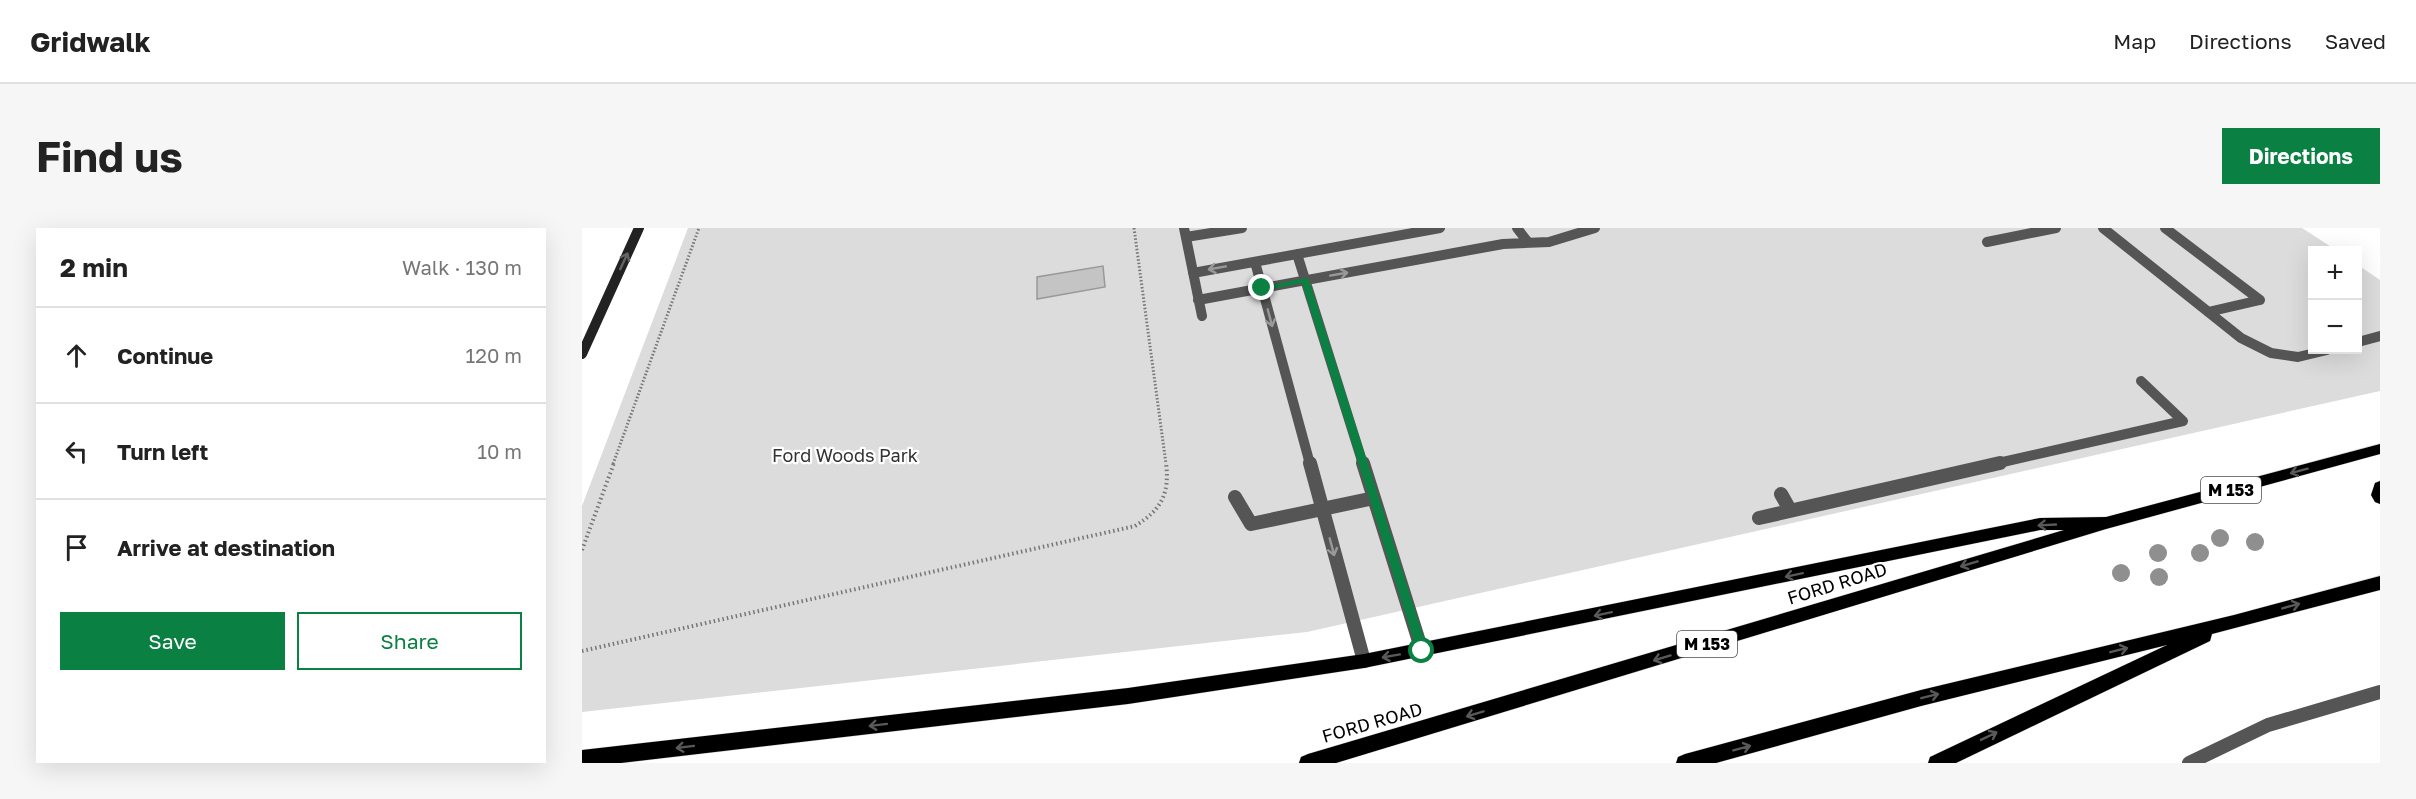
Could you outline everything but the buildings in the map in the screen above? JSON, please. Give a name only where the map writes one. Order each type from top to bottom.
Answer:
[{"type":"main road","points":[[582,354],[639,228]]},
{"type":"main road","name":"FORD ROAD","points":[[1308,763],[2106,523],[2380,449]]},
{"type":"main road","points":[[2380,487],[2378,495],[2380,498]]},
{"type":"main road","points":[[582,759],[1128,696],[1364,661],[2040,524],[2106,523]]},
{"type":"main road","points":[[1685,763],[1921,698],[2234,622],[2380,582]]},
{"type":"main road","points":[[1936,763],[2234,622]]},
{"type":"street","points":[[1202,316],[1185,233],[1242,228]]},
{"type":"street","points":[[1193,273],[1440,228]]},
{"type":"street","points":[[1517,228],[1527,241]]},
{"type":"street","points":[[1198,300],[1527,241],[1549,242],[1595,228]]},
{"type":"street","points":[[1987,242],[2056,228]]},
{"type":"street","points":[[2103,228],[2241,338],[2271,353],[2298,357],[2310,354]]},
{"type":"street","points":[[2165,228],[2260,300],[2208,312]]},
{"type":"street","points":[[1297,254],[1422,651]]},
{"type":"street","points":[[1255,261],[1364,661]]},
{"type":"street","points":[[2362,341],[2380,336]]},
{"type":"street","points":[[1759,518],[2183,422],[2141,381]]},
{"type":"street","points":[[1781,494],[1790,510]]},
{"type":"street","points":[[1235,497],[1240,511],[1251,524],[1374,498]]},
{"type":"street","points":[[2189,763],[2268,725],[2380,692]]},
{"type":"path","points":[[582,550],[699,228]]},
{"type":"path","points":[[582,651],[1135,526],[1155,514],[1165,501],[1167,471],[1134,228]]},
{"type":"green space","name":"Ford Woods Park","points":[[688,228],[2302,228],[2330,246],[2308,246],[2308,354],[2362,354],[2362,268],[2380,280],[2380,391],[1307,632],[582,712],[582,506]]},
{"type":"route","points":[[1262,288],[1305,280],[1422,651]]}]
